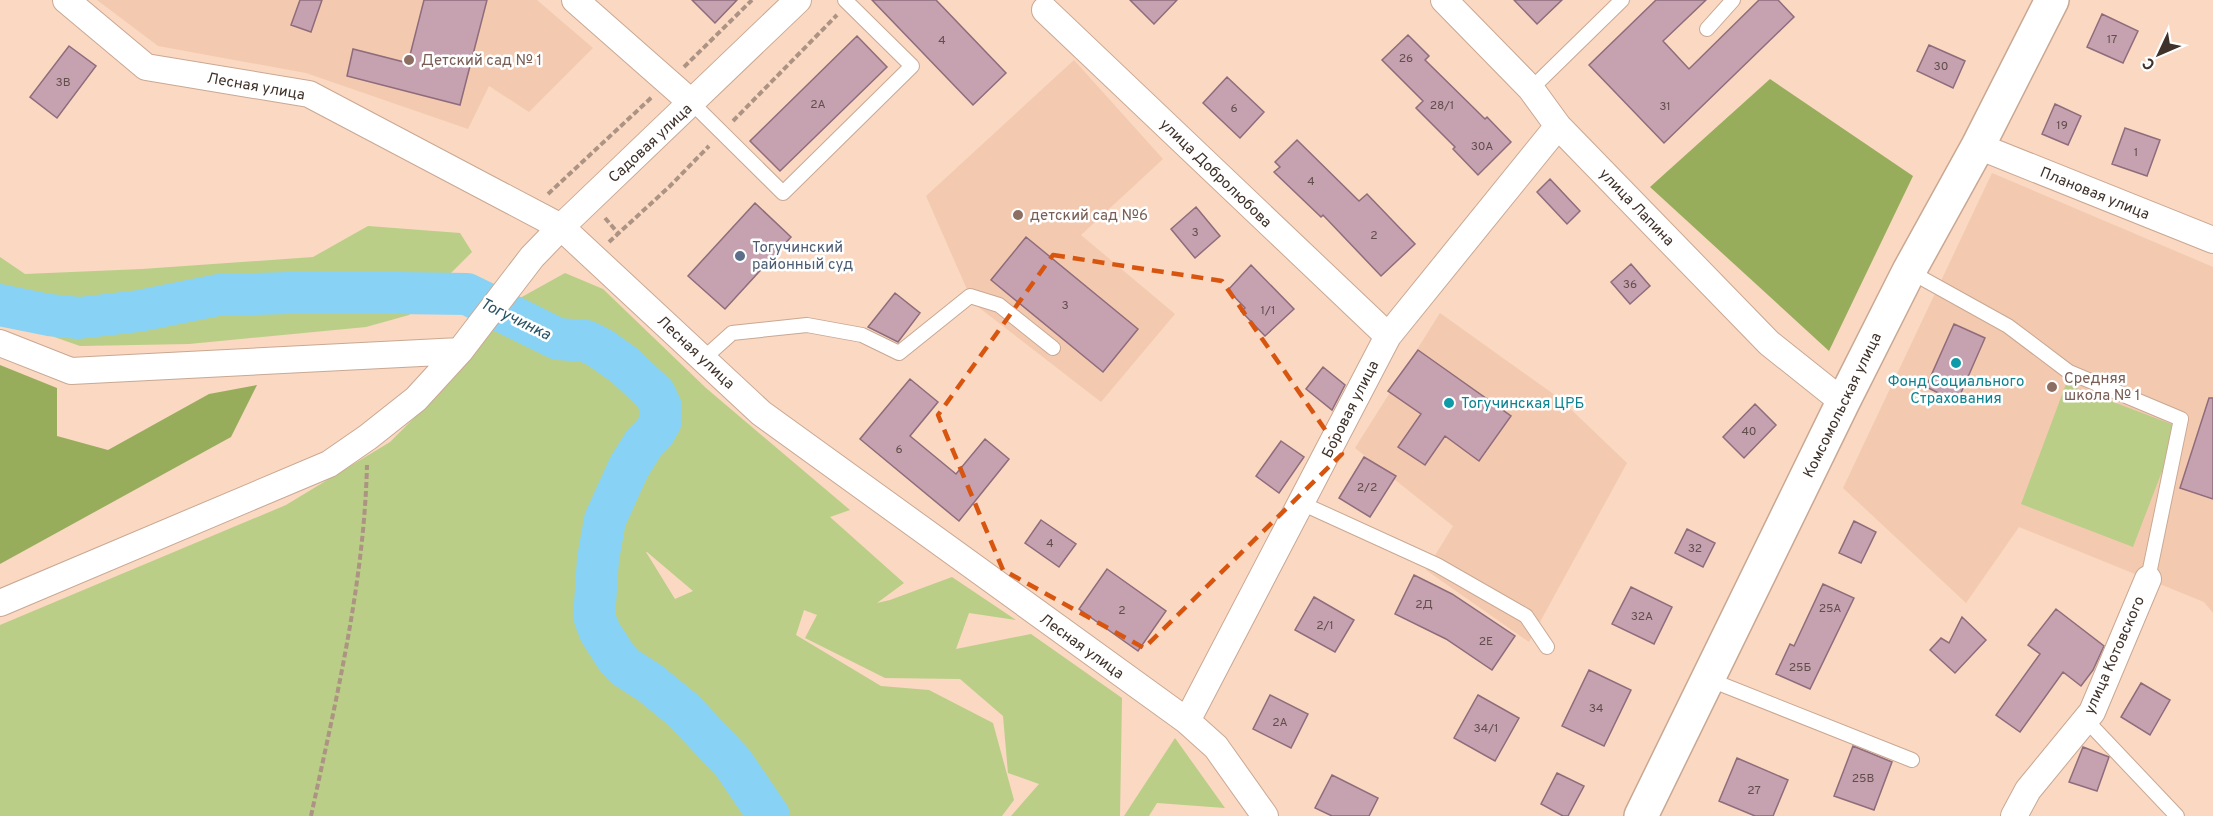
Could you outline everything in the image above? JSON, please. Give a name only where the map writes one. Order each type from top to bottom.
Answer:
[{"type":"main road","name":"Комсомольская улица","points":[[1641,816],[1842,402],[1909,271],[1978,146],[2052,0]]},
{"type":"street","name":"Лесная улица","points":[[66,0],[146,68],[309,94],[561,227],[761,412],[1187,721],[1216,747],[1260,813]]},
{"type":"street","points":[[575,0],[692,103]]},
{"type":"street","name":"Садовая улица","points":[[0,603],[329,464],[368,437],[416,399],[460,351],[532,256],[798,0]]},
{"type":"street","name":"улица Лапина","points":[[1444,0],[1531,89],[1558,126],[1768,343],[1842,402]]},
{"type":"street","name":"улица Добролюбова","points":[[1045,10],[1388,336]]},
{"type":"street","name":"Боровая улица","points":[[1187,721],[1388,336],[1558,126]]},
{"type":"street","name":"Плановая улица","points":[[1978,146],[2213,240]]},
{"type":"street","points":[[0,343],[71,371],[460,351]]},
{"type":"street","name":"улица Котовского","points":[[2014,816],[2028,790],[2092,712],[2148,579]]},
{"type":"lane","points":[[692,103],[783,192],[912,66],[844,0]]},
{"type":"lane","points":[[1531,89],[1622,0]]},
{"type":"lane","points":[[1707,29],[1733,0]]},
{"type":"lane","points":[[1909,271],[2008,326],[2069,372],[2181,419],[2148,579]]},
{"type":"lane","points":[[703,359],[732,333],[807,325],[862,335],[899,352],[970,296],[999,305],[1053,348]]},
{"type":"lane","points":[[1301,503],[1437,565],[1526,616],[1547,647]]},
{"type":"lane","points":[[1708,678],[1912,760]]},
{"type":"lane","points":[[2086,720],[2177,816]]},
{"type":"path","points":[[530,211],[752,0]]},
{"type":"path","points":[[311,816],[345,657],[366,509],[368,437]]},
{"type":"highlighted area","points":[[1053,255],[1222,281],[1342,454],[1144,648],[1003,570],[938,415]]},
{"type":"shaded area","name":"Детский сад № 1","points":[[97,0],[537,0],[593,48],[529,112],[489,86],[468,129],[306,73],[158,46]]},
{"type":"shaded area","name":"детский сад №6","points":[[1074,60],[1163,159],[1081,235],[1175,314],[1101,402],[973,303],[926,196]]},
{"type":"shaded area","name":"Средняя школа № 1","points":[[1992,173],[2213,267],[2213,613],[2204,602],[2019,527],[1966,603],[1843,488]]},
{"type":"shaded area","points":[[1440,313],[1559,398],[1627,463],[1529,642],[1426,570],[1453,526],[1355,448]]},
{"type":"green space","points":[[1770,79],[1913,176],[1829,351],[1650,187]]},
{"type":"green space","points":[[368,226],[460,233],[472,252],[409,315],[366,327],[189,344],[80,346],[0,318],[0,257],[25,274],[142,269],[313,257]]},
{"type":"green space","points":[[565,273],[603,289],[706,388],[850,510],[830,517],[904,583],[877,603],[952,577],[1016,620],[969,613],[956,649],[1031,634],[1122,698],[1120,816],[1011,816],[1039,784],[1008,773],[1003,716],[960,679],[885,678],[805,638],[817,615],[804,610],[796,635],[881,686],[929,690],[993,723],[1014,800],[1002,816],[0,816],[0,625],[286,505],[390,442],[453,379],[520,298]],"holes":[[[647,552],[693,591],[675,599]]]},
{"type":"green space","points":[[0,365],[57,388],[57,436],[108,450],[209,394],[257,385],[231,437],[0,564]]},
{"type":"green space","points":[[2066,384],[2179,427],[2133,547],[2021,504]]},
{"type":"green space","points":[[1175,738],[1225,808],[1157,803],[1149,816],[1124,816]]},
{"type":"building","points":[[300,0],[322,0],[311,32],[291,25]]},
{"type":"building","points":[[424,0],[487,0],[460,105],[347,76],[353,49],[408,63]]},
{"type":"building","points":[[692,0],[737,0],[715,23]]},
{"type":"building","points":[[872,0],[936,0],[1006,73],[973,105]]},
{"type":"building","points":[[1130,0],[1177,0],[1154,24]]},
{"type":"building","points":[[1514,0],[1562,0],[1537,24]]},
{"type":"building","points":[[1656,0],[1706,0],[1663,41],[1689,69],[1759,0],[1778,0],[1794,17],[1664,143],[1589,65]]},
{"type":"building","points":[[2102,14],[2138,31],[2123,63],[2087,47]]},
{"type":"building","points":[[1408,35],[1429,56],[1425,60],[1511,142],[1478,175],[1453,149],[1455,147],[1416,108],[1423,101],[1382,60]]},
{"type":"building","points":[[857,36],[887,67],[780,171],[750,141]]},
{"type":"building","points":[[1929,45],[1965,61],[1953,88],[1917,71]]},
{"type":"building","points":[[69,46],[96,66],[57,118],[30,97]]},
{"type":"building","points":[[1227,77],[1264,112],[1240,138],[1203,103]]},
{"type":"building","points":[[2055,104],[2081,116],[2068,145],[2042,134]]},
{"type":"building","points":[[2125,128],[2160,140],[2147,176],[2112,164]]},
{"type":"building","points":[[1297,140],[1359,201],[1367,194],[1415,244],[1381,276],[1323,215],[1321,217],[1274,172],[1280,167],[1275,162]]},
{"type":"building","points":[[1550,179],[1580,211],[1567,224],[1537,192]]},
{"type":"building","name":"Тогучинский районный суд","points":[[755,203],[791,237],[725,309],[688,276]]},
{"type":"building","points":[[1196,207],[1220,236],[1195,258],[1171,229]]},
{"type":"building","points":[[1026,237],[1138,329],[1103,372],[991,280]]},
{"type":"building","points":[[1631,264],[1650,286],[1630,304],[1611,282]]},
{"type":"building","points":[[1251,265],[1294,309],[1265,336],[1241,311],[1245,308],[1228,290]]},
{"type":"building","points":[[895,293],[920,313],[898,342],[868,327]]},
{"type":"building","name":"Фонд Социального Страхования","points":[[1954,324],[1985,338],[1957,402],[1926,387]]},
{"type":"building","name":"Тогучинская ЦРБ","points":[[1418,350],[1511,416],[1479,461],[1445,436],[1425,465],[1398,447],[1421,414],[1388,391]]},
{"type":"building","points":[[1323,367],[1345,385],[1332,410],[1306,389]]},
{"type":"building","points":[[910,379],[938,402],[910,436],[956,474],[985,439],[1009,459],[959,521],[860,439]]},
{"type":"building","points":[[2209,398],[2213,398],[2213,499],[2180,488]]},
{"type":"building","points":[[1755,404],[1776,425],[1744,458],[1723,437]]},
{"type":"building","points":[[1281,441],[1304,457],[1279,493],[1256,476]]},
{"type":"building","points":[[1364,457],[1396,476],[1370,517],[1339,498]]},
{"type":"building","points":[[1041,520],[1076,544],[1059,567],[1025,543]]},
{"type":"building","points":[[1854,521],[1876,532],[1861,563],[1839,553]]},
{"type":"building","points":[[1687,529],[1715,543],[1703,567],[1675,553]]},
{"type":"building","points":[[1107,569],[1166,611],[1138,651],[1079,609]]},
{"type":"building","points":[[1414,575],[1452,594],[1515,636],[1492,670],[1446,639],[1395,614]]},
{"type":"building","points":[[1823,584],[1854,598],[1810,689],[1776,674],[1790,644],[1794,646]]},
{"type":"building","points":[[1631,587],[1672,607],[1654,644],[1612,624]]},
{"type":"building","points":[[1314,597],[1354,620],[1335,652],[1295,630]]},
{"type":"building","points":[[2056,609],[2104,646],[2093,670],[2081,686],[2063,672],[2020,732],[1996,715],[2040,654],[2028,645]]},
{"type":"building","points":[[1962,617],[1986,640],[1955,673],[1930,650],[1941,638],[1949,643]]},
{"type":"building","points":[[1589,670],[1631,690],[1604,746],[1562,726]]},
{"type":"building","points":[[2141,683],[2170,700],[2150,735],[2121,717]]},
{"type":"building","points":[[1270,695],[1308,714],[1291,748],[1253,729]]},
{"type":"building","points":[[1478,695],[1519,718],[1495,761],[1454,738]]},
{"type":"building","points":[[1853,746],[1892,762],[1874,810],[1834,796]]},
{"type":"building","points":[[2083,747],[2109,757],[2097,791],[2069,782]]},
{"type":"building","points":[[1737,758],[1788,780],[1773,816],[1755,816],[1719,801]]},
{"type":"building","points":[[1557,773],[1584,786],[1568,816],[1563,816],[1541,804]]},
{"type":"building","points":[[1332,775],[1378,798],[1369,816],[1332,816],[1315,808]]},
{"type":"waterway","name":"Тогучинка","points":[[0,305],[49,315],[79,318],[139,311],[218,295],[325,292],[467,294],[558,339],[586,341],[600,348],[624,365],[655,394],[661,407],[661,421],[629,467],[605,520],[598,559],[595,619],[600,632],[616,657],[625,667],[650,683],[683,710],[733,763],[769,816]]},
{"type":"place","name":"Детский сад № 1","points":[[409,60]]},
{"type":"place","name":"детский сад №6","points":[[1018,215]]},
{"type":"place","name":"Тогучинский районный суд","points":[[740,256]]},
{"type":"place","name":"Фонд Социального Страхования","points":[[1956,363]]},
{"type":"place","name":"Средняя школа № 1","points":[[2052,387]]},
{"type":"place","name":"Тогучинская ЦРБ","points":[[1449,403]]}]
